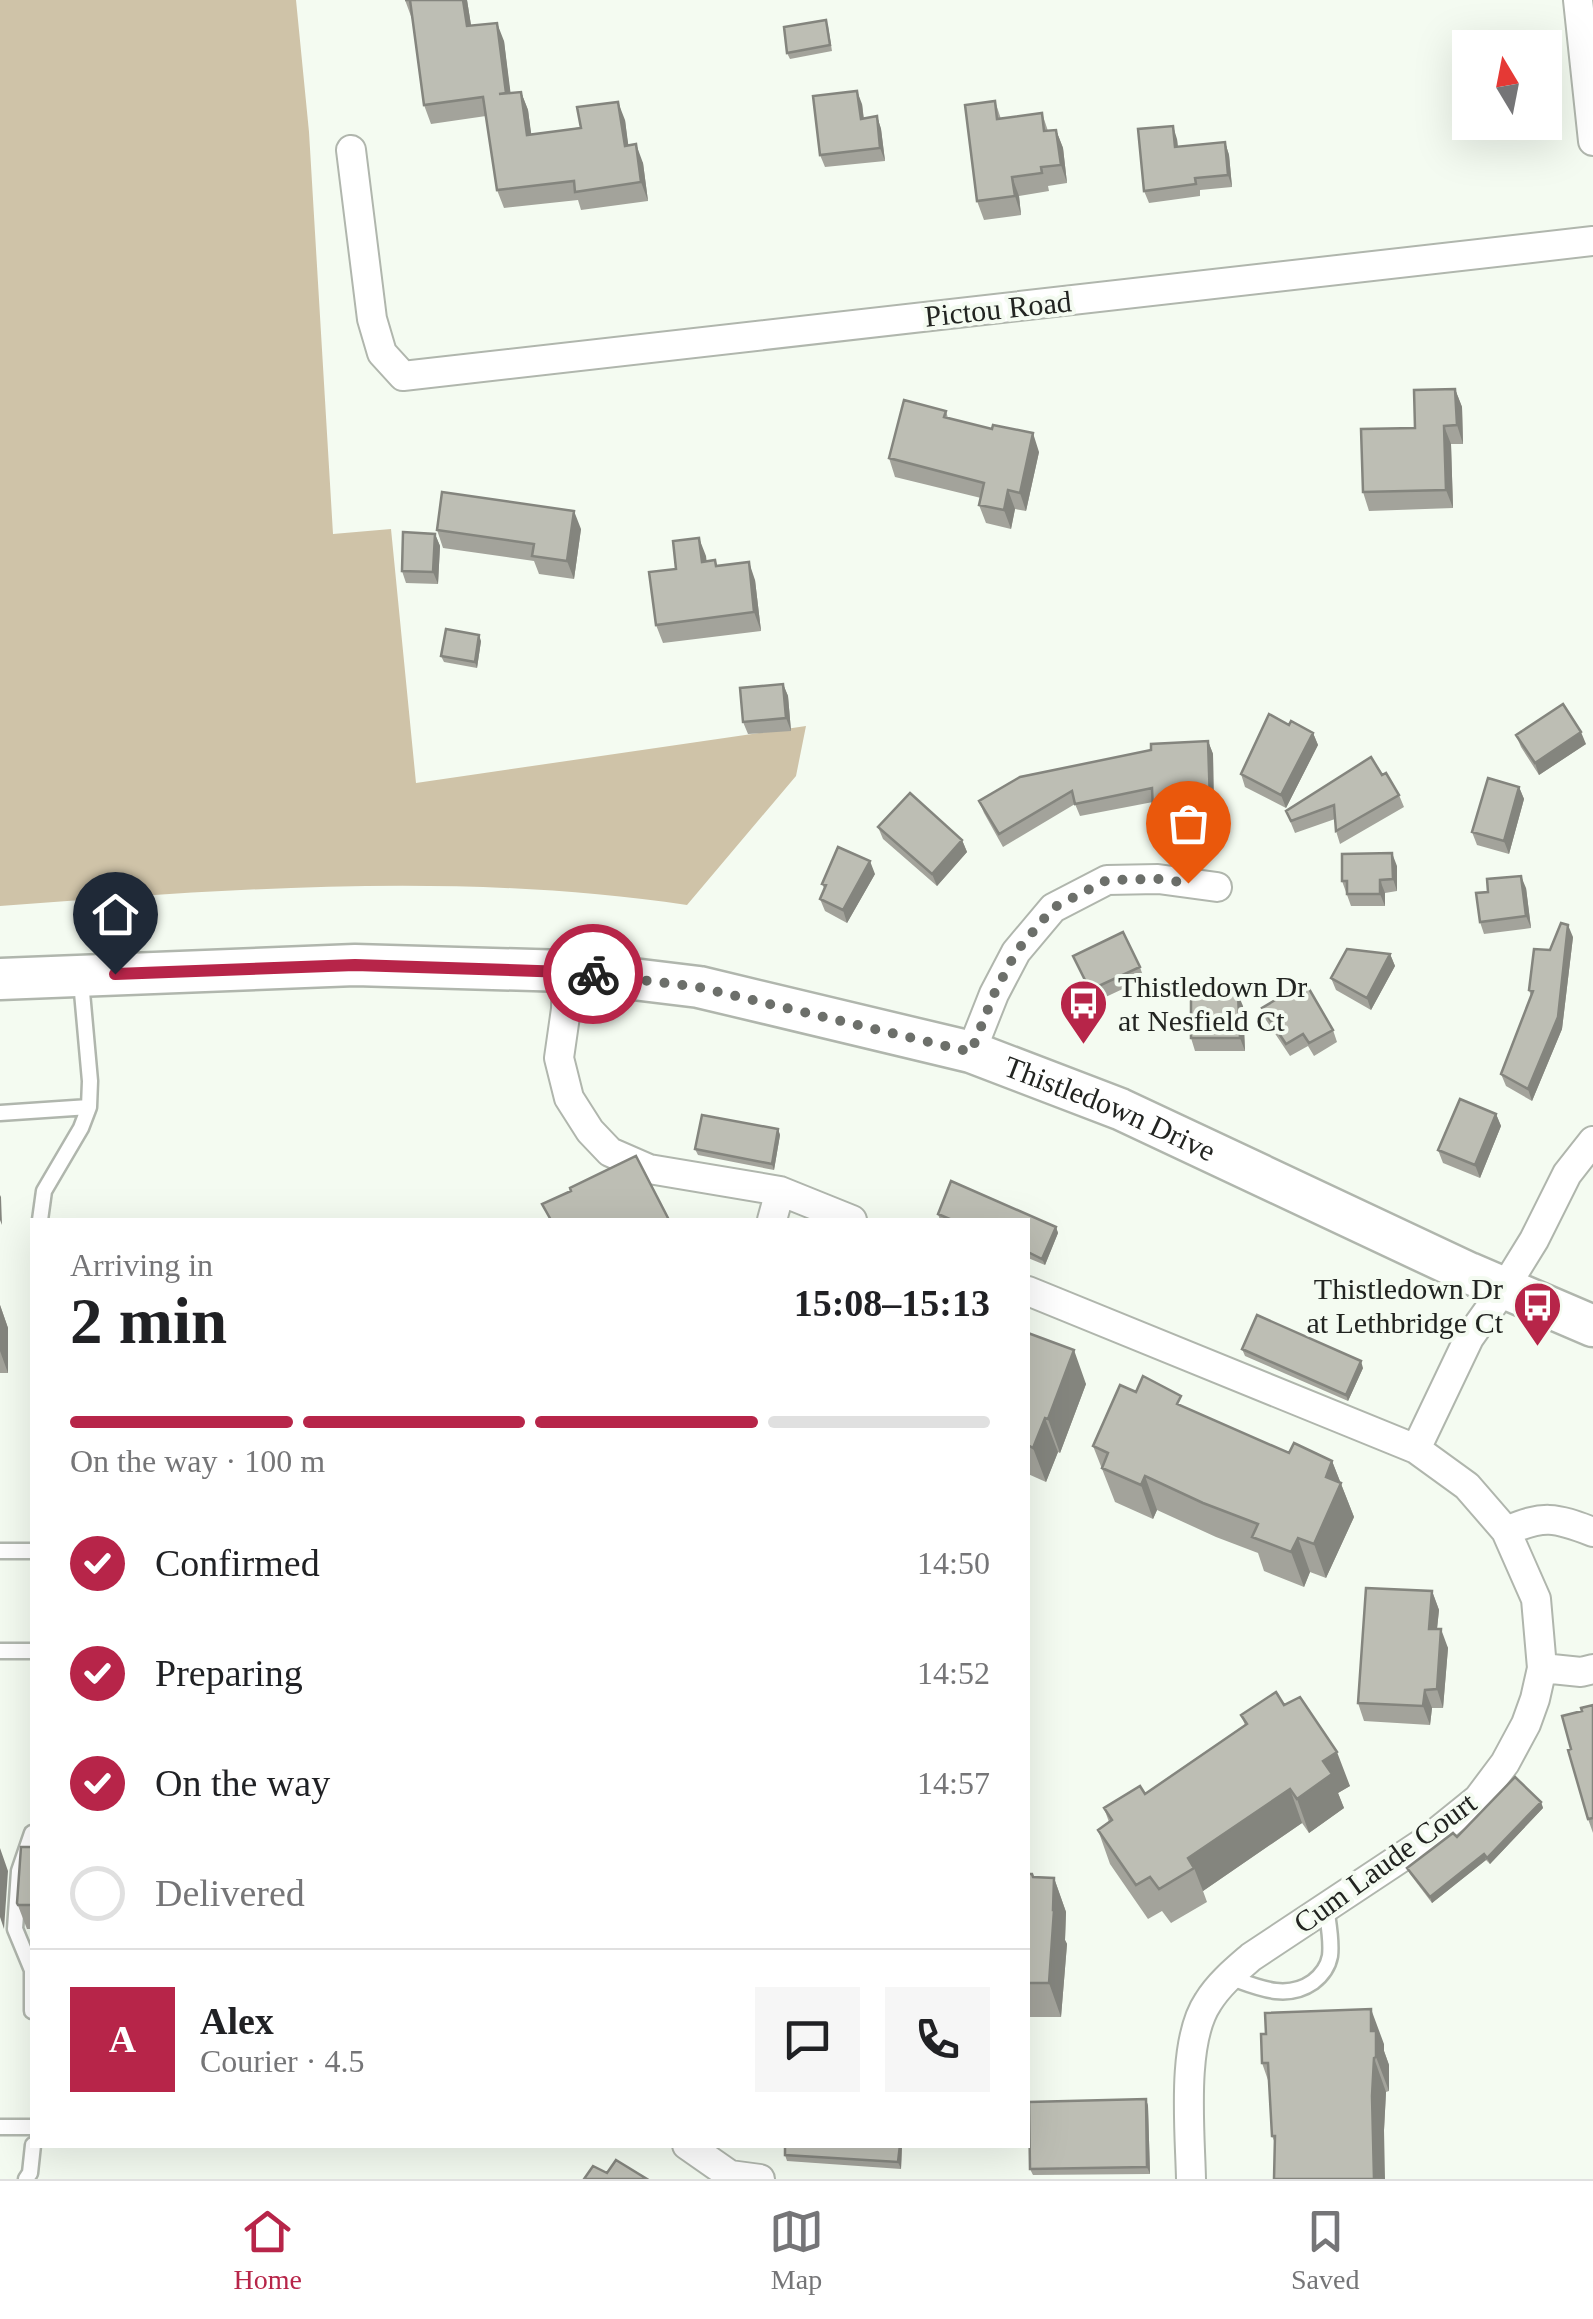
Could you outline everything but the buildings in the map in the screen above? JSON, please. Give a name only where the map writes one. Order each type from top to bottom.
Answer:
[{"type":"main road","name":"Thistledown Drive","points":[[0,980],[355,965],[567,972],[698,987],[971,1052],[1120,1110],[1593,1326]]},
{"type":"street","points":[[1578,0],[1593,141]]},
{"type":"street","name":"Pictou Road","points":[[352,150],[372,319],[382,353],[403,376],[1593,242]]},
{"type":"street","points":[[971,1052],[1016,952],[1053,908],[1107,880],[1158,879],[1217,887]]},
{"type":"street","points":[[567,972],[559,1058],[570,1098],[590,1132],[610,1152],[649,1169],[780,1191],[847,1218]]},
{"type":"street","points":[[1416,1449],[1469,1338],[1540,1228],[1566,1174],[1593,1142]]},
{"type":"street","points":[[773,1218],[780,1191]]},
{"type":"street","name":"Cum Laude Court","points":[[1030,1292],[1416,1449],[1467,1486],[1506,1531],[1536,1599],[1542,1668],[1535,1700],[1505,1763],[1478,1799],[1426,1840],[1251,1957],[1206,2003],[1189,2070],[1191,2179]]},
{"type":"street","points":[[1506,1531],[1534,1519],[1566,1522],[1593,1532]]},
{"type":"street","points":[[1542,1668],[1580,1672],[1593,1669]]},
{"type":"street","points":[[691,2148],[730,2174],[760,2179]]},
{"type":"lane","points":[[40,1218],[44,1191],[81,1128],[88,1107],[90,1081],[80,976]]},
{"type":"lane","points":[[0,1112],[88,1107]]},
{"type":"lane","points":[[0,1551],[30,1551]]},
{"type":"lane","points":[[0,1651],[30,1651]]},
{"type":"lane","points":[[30,1838],[18,1871],[15,1929],[30,1965]]},
{"type":"lane","points":[[1229,1977],[1264,1990],[1288,1992],[1323,1974],[1330,1956],[1326,1906]]},
{"type":"lane","points":[[0,2127],[30,2127]]},
{"type":"lane","points":[[26,2179],[33,2148]]},
{"type":"shaded area","points":[[0,0],[296,0],[309,132],[333,534],[391,529],[416,783],[806,726],[796,776],[687,905],[516,888],[344,886],[0,906]]},
{"type":"way so far","points":[[593,974],[698,987],[971,1052],[1016,952],[1053,908],[1107,880],[1188,883]]},
{"type":"place","name":"Thistledown Dr at Nesfield Ct","points":[[1083,1046]]},
{"type":"place","name":"Thistledown Dr at Lethbridge Ct","points":[[1538,1348]]},
{"type":"route","points":[[115,974],[355,965],[593,974]]}]
